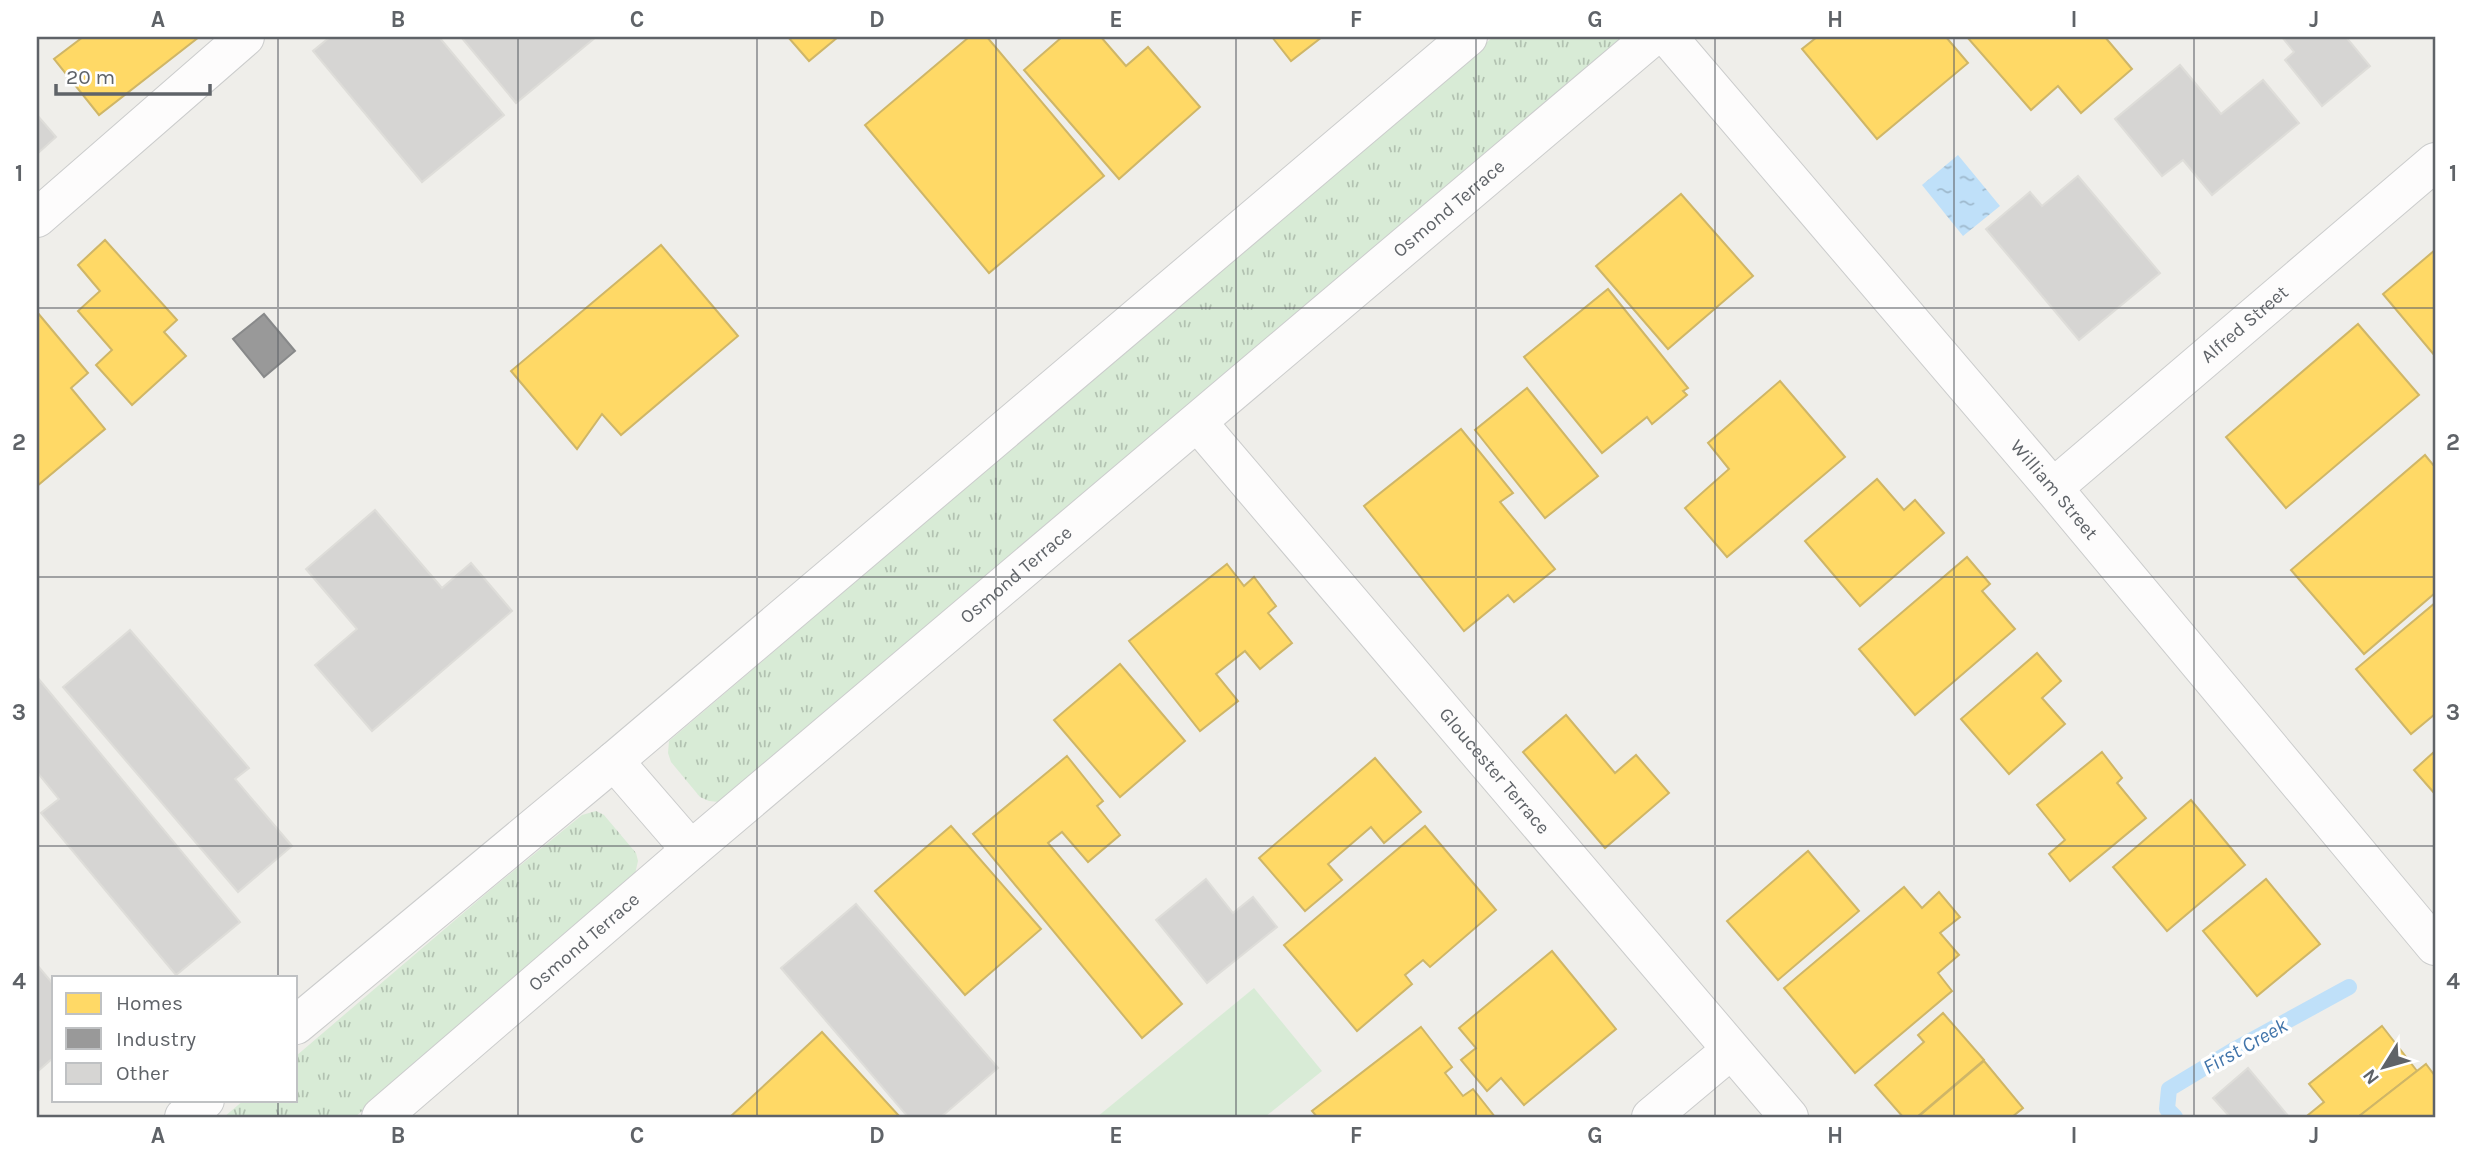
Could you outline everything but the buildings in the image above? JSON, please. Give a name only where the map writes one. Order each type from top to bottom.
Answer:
[{"type":"street","points":[[37,218],[245,37]]},
{"type":"street","points":[[298,1023],[614,761],[1468,37]]},
{"type":"street","name":"Osmond Terrace","points":[[381,1117],[691,850],[1652,37]]},
{"type":"street","name":"William Street","points":[[1668,37],[2053,488],[2435,946]]},
{"type":"street","name":"Alfred Street","points":[[2053,488],[2435,162]]},
{"type":"street","name":"Gloucester Terrace","points":[[1198,423],[1789,1117]]},
{"type":"street","points":[[614,761],[691,850]]},
{"type":"street","points":[[1651,1117],[1731,1051]]},
{"type":"street","points":[[184,1117],[203,1102]]},
{"type":"green space","points":[[1493,37],[1624,37],[719,802],[700,797],[671,762],[668,753],[669,741]]},
{"type":"green space","points":[[596,811],[604,815],[636,853],[638,861],[635,874],[551,951],[355,1117],[224,1117],[242,1102],[298,1102],[298,1054],[582,815]]},
{"type":"green space","points":[[1254,988],[1322,1071],[1265,1117],[1097,1117]]},
{"type":"water","points":[[1958,155],[2000,206],[1963,236],[1922,185]]},
{"type":"waterway","name":"First Creek","points":[[2175,1117],[2167,1109],[2169,1089],[2349,987]]}]
